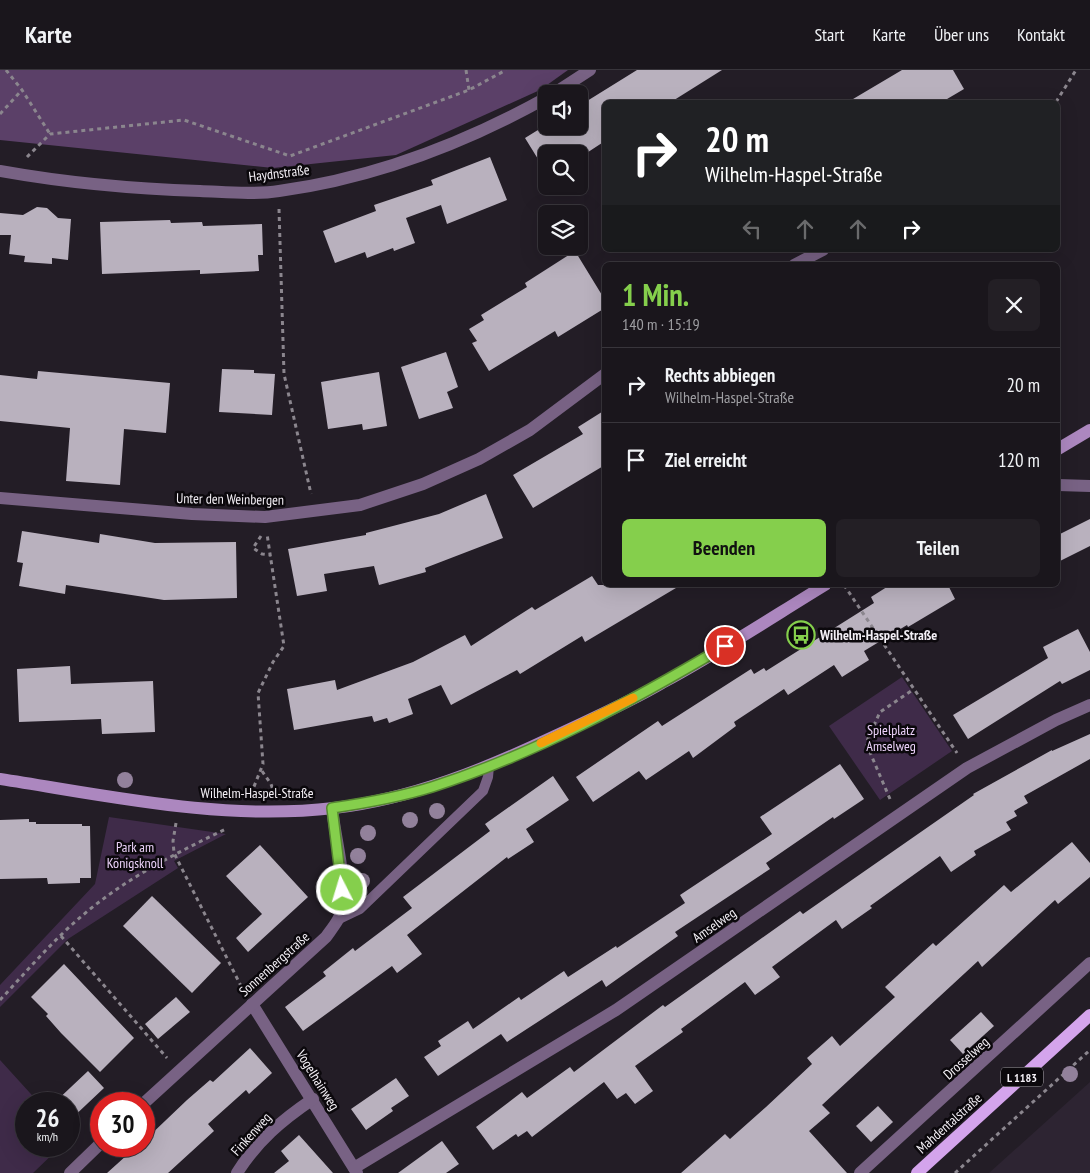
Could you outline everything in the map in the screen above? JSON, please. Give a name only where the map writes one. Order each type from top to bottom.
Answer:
[{"type":"main road","name":"Mahdentalstraße","points":[[917,1173],[1090,1015]]},
{"type":"street","points":[[567,85],[590,70]]},
{"type":"street","name":"Haydnstraße","points":[[5,172],[47,180],[140,190],[248,193],[278,191],[379,170],[452,145],[538,103]]},
{"type":"street","points":[[800,262],[819,252]]},
{"type":"street","name":"Unter den Weinbergen","points":[[0,498],[192,514],[265,517],[360,505],[423,484],[479,459],[530,430],[602,376]]},
{"type":"street","points":[[1060,448],[1090,430]]},
{"type":"street","points":[[1060,485],[1090,486]]},
{"type":"street","name":"Wilhelm-Haspel-Straße","points":[[0,779],[178,807],[247,811],[332,808],[380,800],[432,787],[489,766],[566,731],[662,684],[822,587]]},
{"type":"street","name":"Amselweg","points":[[356,1171],[616,1010],[967,768],[1056,720],[1090,705]]},
{"type":"street","name":"Sonnenbergstraße","points":[[155,1092],[326,937],[339,919],[343,906],[341,874],[332,808]]},
{"type":"street","name":"Drosselweg","points":[[860,1173],[1090,963]]},
{"type":"street","name":"Vogelhainweg","points":[[252,1004],[313,1099],[356,1171]]},
{"type":"street","name":"Finkenweg","points":[[237,1173],[266,1134],[284,1118],[313,1099]]},
{"type":"street","points":[[70,1173],[90,1154]]},
{"type":"lane","points":[[339,919],[360,909],[483,791],[488,777],[489,766]]},
{"type":"path","points":[[6,70],[22,90],[50,134]]},
{"type":"path","points":[[466,70],[469,90]]},
{"type":"path","points":[[5,172],[50,134],[184,120],[290,156],[469,90],[506,70]]},
{"type":"path","points":[[1057,100],[1076,70]]},
{"type":"path","points":[[0,114],[22,90]]},
{"type":"path","points":[[278,191],[284,374],[309,480],[313,512]]},
{"type":"path","points":[[250,796],[256,780],[262,771],[263,764],[258,694],[273,662],[284,646],[271,555],[267,533],[259,538],[253,548],[262,554],[271,555]]},
{"type":"path","points":[[845,587],[967,768]]},
{"type":"path","points":[[898,816],[866,743],[880,712],[914,689]]},
{"type":"path","points":[[262,771],[271,784],[275,796]]},
{"type":"path","points":[[0,1000],[60,936],[99,902],[174,854],[227,828],[247,811]]},
{"type":"path","points":[[174,833],[174,854],[239,984],[252,1004]]},
{"type":"path","points":[[60,936],[178,1070]]},
{"type":"path","points":[[955,1173],[1090,1050]]},
{"type":"shaded area","points":[[0,70],[568,70],[547,85],[538,85],[538,91],[396,155],[273,168],[0,140]]},
{"type":"shaded area","points":[[1090,1082],[1090,1173],[989,1173]]},
{"type":"green space","name":"Spielplatz Amselweg","points":[[902,677],[952,751],[880,800],[829,726]]},
{"type":"green space","name":"Park am Königsknoll","points":[[109,817],[226,834],[174,861],[178,868],[68,939],[0,1007],[0,985],[95,884]]},
{"type":"green space","points":[[0,1060],[29,1092],[15,1092],[15,1157],[50,1157],[33,1173],[0,1173]]},
{"type":"building","points":[[637,70],[722,70],[674,100],[602,100],[602,143],[588,152],[588,145],[538,145],[538,159],[525,138],[538,130],[538,135],[588,135],[588,100]]},
{"type":"building","points":[[902,70],[953,70],[964,89],[945,100],[851,100]]},
{"type":"building","points":[[490,157],[507,200],[447,224],[441,205],[406,218],[415,243],[394,251],[393,248],[367,258],[365,252],[335,263],[323,231],[376,211],[374,205],[433,185],[431,180]]},
{"type":"building","points":[[37,207],[47,208],[58,218],[71,219],[68,260],[52,258],[52,264],[24,262],[25,256],[9,254],[11,235],[0,235],[0,213],[23,215]]},
{"type":"building","points":[[170,220],[171,223],[202,222],[203,226],[262,224],[263,255],[258,255],[259,271],[200,274],[200,270],[102,274],[100,222]]},
{"type":"building","points":[[569,255],[577,255],[602,295],[602,310],[558,337],[555,331],[489,371],[472,343],[477,341],[469,329],[484,320],[481,315],[527,287],[525,283]]},
{"type":"building","points":[[446,352],[458,387],[447,392],[453,408],[419,419],[401,367]]},
{"type":"building","points":[[222,369],[254,370],[254,373],[275,374],[272,415],[219,412]]},
{"type":"building","points":[[38,371],[170,383],[166,433],[124,429],[120,485],[66,481],[70,428],[0,421],[0,375],[37,379]]},
{"type":"building","points":[[379,372],[387,426],[363,430],[362,424],[328,429],[321,382]]},
{"type":"building","points":[[602,412],[602,467],[533,508],[513,475],[583,434],[578,427]]},
{"type":"building","points":[[486,494],[503,538],[425,568],[426,572],[379,585],[374,566],[324,574],[327,591],[297,596],[288,549],[366,535],[366,533],[439,514]]},
{"type":"building","points":[[1090,519],[1090,546],[1060,561],[1060,534]]},
{"type":"building","points":[[22,531],[99,543],[100,534],[155,543],[236,542],[237,598],[164,600],[66,585],[65,594],[19,586],[23,563],[17,562]]},
{"type":"building","points":[[592,576],[598,585],[602,585],[602,587],[678,587],[585,642],[582,636],[520,674],[517,670],[451,705],[441,685],[408,699],[413,714],[389,723],[387,718],[374,722],[372,716],[294,730],[287,689],[335,680],[337,690],[413,662],[465,635],[471,646],[532,607],[535,610]]},
{"type":"building","points":[[887,587],[949,587],[955,599],[864,651],[869,660],[842,677],[834,665],[788,695],[784,689],[734,722],[736,726],[693,758],[689,751],[646,780],[639,771],[593,802],[576,777],[658,721],[662,726],[751,669],[754,674],[764,668],[766,671],[874,603],[871,597]]},
{"type":"building","points":[[1078,629],[1090,652],[1090,670],[1062,684],[1060,681],[968,739],[953,715],[1048,658],[1043,647]]},
{"type":"building","points":[[70,666],[71,684],[153,681],[155,732],[102,734],[101,719],[19,722],[17,669]]},
{"type":"building","points":[[1090,734],[1090,759],[1024,796],[1028,803],[1014,811],[1017,816],[1006,822],[1011,830],[974,851],[976,855],[951,872],[940,856],[870,906],[872,908],[842,929],[836,920],[772,967],[780,977],[755,995],[745,982],[681,1029],[683,1032],[635,1066],[653,1091],[635,1104],[626,1093],[617,1099],[604,1082],[532,1137],[527,1131],[518,1137],[516,1134],[493,1150],[476,1127],[522,1092],[527,1098],[570,1067],[574,1072],[663,1005],[665,1007],[800,911],[803,914],[973,794],[1052,750]]},
{"type":"building","points":[[840,764],[864,799],[834,819],[833,817],[766,863],[770,869],[675,932],[678,936],[606,987],[602,980],[507,1042],[501,1034],[438,1076],[424,1057],[441,1046],[438,1041],[468,1021],[473,1029],[519,997],[521,1000],[564,971],[568,977],[616,946],[617,948],[685,903],[680,895],[772,834],[760,817]]},
{"type":"building","points":[[553,776],[569,800],[526,829],[534,842],[508,859],[507,857],[407,935],[422,954],[397,973],[392,966],[303,1031],[285,1007],[326,976],[323,972],[353,948],[355,951],[412,908],[403,897],[490,831],[485,824]]},
{"type":"building","points":[[29,819],[29,822],[36,822],[36,824],[82,824],[82,826],[90,826],[91,878],[80,878],[80,883],[48,884],[47,878],[0,879],[0,820]]},
{"type":"building","points":[[1072,842],[1090,863],[1090,877],[1058,904],[1055,900],[982,967],[978,961],[822,1105],[830,1113],[809,1131],[847,1173],[681,1173],[725,1134],[730,1139],[766,1107],[812,1064],[807,1058],[832,1036],[840,1046],[895,997],[885,987],[933,943],[936,946],[1004,885],[1011,892]]},
{"type":"building","points":[[260,845],[308,897],[248,952],[236,938],[262,914],[226,876]]},
{"type":"building","points":[[152,896],[221,963],[192,993],[123,926]]},
{"type":"building","points":[[64,964],[134,1038],[100,1072],[61,1033],[46,1016],[48,1014],[31,997]]},
{"type":"building","points":[[176,997],[190,1012],[158,1039],[145,1024]]},
{"type":"building","points":[[981,1012],[994,1026],[963,1054],[950,1040]]},
{"type":"building","points":[[250,1048],[272,1073],[249,1094],[246,1090],[208,1124],[214,1131],[168,1173],[107,1173],[125,1157],[155,1157],[155,1131],[210,1080],[213,1082]]},
{"type":"building","points":[[88,1071],[104,1088],[100,1092],[90,1092],[90,1101],[80,1111],[80,1092],[66,1092]]},
{"type":"building","points":[[396,1078],[409,1096],[391,1108],[393,1111],[366,1130],[351,1109]]},
{"type":"building","points":[[878,1106],[893,1122],[871,1142],[856,1126]]},
{"type":"building","points":[[299,1135],[333,1173],[274,1173],[289,1161],[281,1151]]},
{"type":"building","points":[[442,1141],[459,1164],[446,1173],[398,1173]]},
{"type":"slow traffic","points":[[541,743],[633,698]]},
{"type":"place","name":"Wilhelm-Haspel-Straße","points":[[801,635]]},
{"type":"route","points":[[342,890],[332,808],[380,800],[432,787],[489,766],[575,727],[662,684],[725,646]]}]
